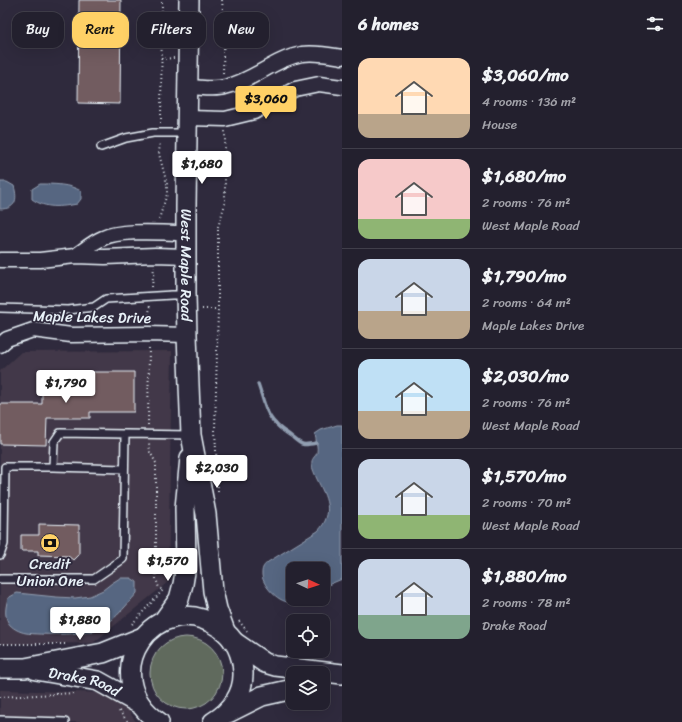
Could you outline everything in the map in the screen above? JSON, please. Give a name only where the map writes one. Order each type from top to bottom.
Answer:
[{"type":"main road","name":"West Maple Road","points":[[189,0],[186,295],[192,435],[206,514],[213,590],[217,609],[231,629],[240,655],[243,675],[238,696],[219,718]]},
{"type":"main road","name":"West Maple Road","points":[[164,620],[179,599],[184,584],[186,566],[185,508],[192,435]]},
{"type":"main road","points":[[149,715],[133,689],[131,664],[135,650],[136,631],[154,627],[164,620],[185,616],[196,617],[231,629],[265,663],[275,666],[342,674]]},
{"type":"main road","name":"Drake Road","points":[[25,668],[102,653],[136,631]]},
{"type":"main road","name":"Drake Road","points":[[0,668],[25,668],[98,681],[149,715]]},
{"type":"main road","points":[[330,684],[342,683]]},
{"type":"main road","points":[[219,718],[262,696],[286,691]]},
{"type":"street","points":[[188,87],[224,88],[250,79],[266,68],[302,54],[322,54],[342,57]]},
{"type":"street","points":[[188,125],[225,119],[254,112],[295,90],[319,84],[342,87]]},
{"type":"street","points":[[75,256],[103,238],[111,235],[130,233],[186,233]]},
{"type":"street","points":[[0,260],[40,260],[75,256],[186,256]]},
{"type":"street","name":"Maple Lakes Drive","points":[[0,345],[7,339],[33,330],[71,336],[148,334],[187,335]]},
{"type":"lane","points":[[101,147],[126,138],[161,133],[188,125]]},
{"type":"lane","points":[[0,308],[68,310],[94,307],[106,299],[186,295]]},
{"type":"lane","points":[[53,467],[54,442],[60,433],[192,435]]},
{"type":"lane","points":[[0,579],[94,579],[123,559],[125,434]]},
{"type":"lane","points":[[0,555],[4,544],[6,467],[124,469]]},
{"type":"lane","points":[[0,720],[65,722]]},
{"type":"path","points":[[156,233],[167,194],[167,184],[159,154],[161,133],[162,0]]},
{"type":"path","points":[[222,0],[224,88]]},
{"type":"path","points":[[161,58],[175,58]]},
{"type":"path","points":[[218,492],[215,430],[218,227],[226,204],[225,119]]},
{"type":"path","points":[[136,631],[134,622],[163,590],[159,588],[156,579],[156,463],[150,452],[148,435],[148,334],[155,255]]},
{"type":"path","points":[[202,310],[218,308]]},
{"type":"path","points":[[231,629],[250,635]]},
{"type":"path","points":[[0,644],[72,644]]},
{"type":"path","points":[[0,697],[80,693]]},
{"type":"path","points":[[118,710],[128,722]]},
{"type":"shaded area","points":[[172,351],[168,582],[93,643],[0,644],[0,371],[21,352]]},
{"type":"shaded area","points":[[0,690],[108,693],[123,702],[136,722],[0,722]]},
{"type":"green space","points":[[179,637],[193,637],[200,639],[212,647],[220,659],[222,673],[220,687],[212,699],[200,707],[193,709],[179,709],[172,707],[160,699],[152,687],[150,680],[150,666],[152,659],[160,647],[172,639]]},
{"type":"water","points":[[0,182],[7,182],[14,186],[16,196],[13,205],[5,209],[0,209]]},
{"type":"water","points":[[40,184],[72,187],[81,191],[81,199],[77,204],[65,206],[48,206],[37,202],[32,199],[32,189]]},
{"type":"water","points":[[342,425],[342,579],[330,584],[330,562],[286,562],[285,601],[275,596],[267,587],[262,577],[262,570],[264,565],[268,562],[318,531],[326,518],[328,511],[326,499],[312,466],[313,458],[317,453],[315,434],[321,430]]},
{"type":"water","points":[[120,578],[131,578],[137,582],[137,593],[123,610],[112,620],[94,631],[60,634],[26,633],[13,628],[7,619],[6,610],[8,598],[17,593],[75,598],[90,596],[103,590]]},
{"type":"building","points":[[79,0],[121,0],[121,12],[79,12]]},
{"type":"building","points":[[79,48],[121,48],[120,104],[78,103]]},
{"type":"building","points":[[86,372],[134,372],[134,412],[90,412],[90,418],[47,418],[46,445],[0,444],[0,404],[42,404],[42,374],[86,374]]},
{"type":"building","name":"Credit Union One","points":[[39,524],[79,525],[79,554],[73,560],[68,556],[38,555],[38,551],[21,551],[21,535],[39,535]]},
{"type":"waterway","points":[[258,384],[272,420],[302,444],[316,443]]},
{"type":"place","name":"Credit Union One","points":[[50,543]]}]
